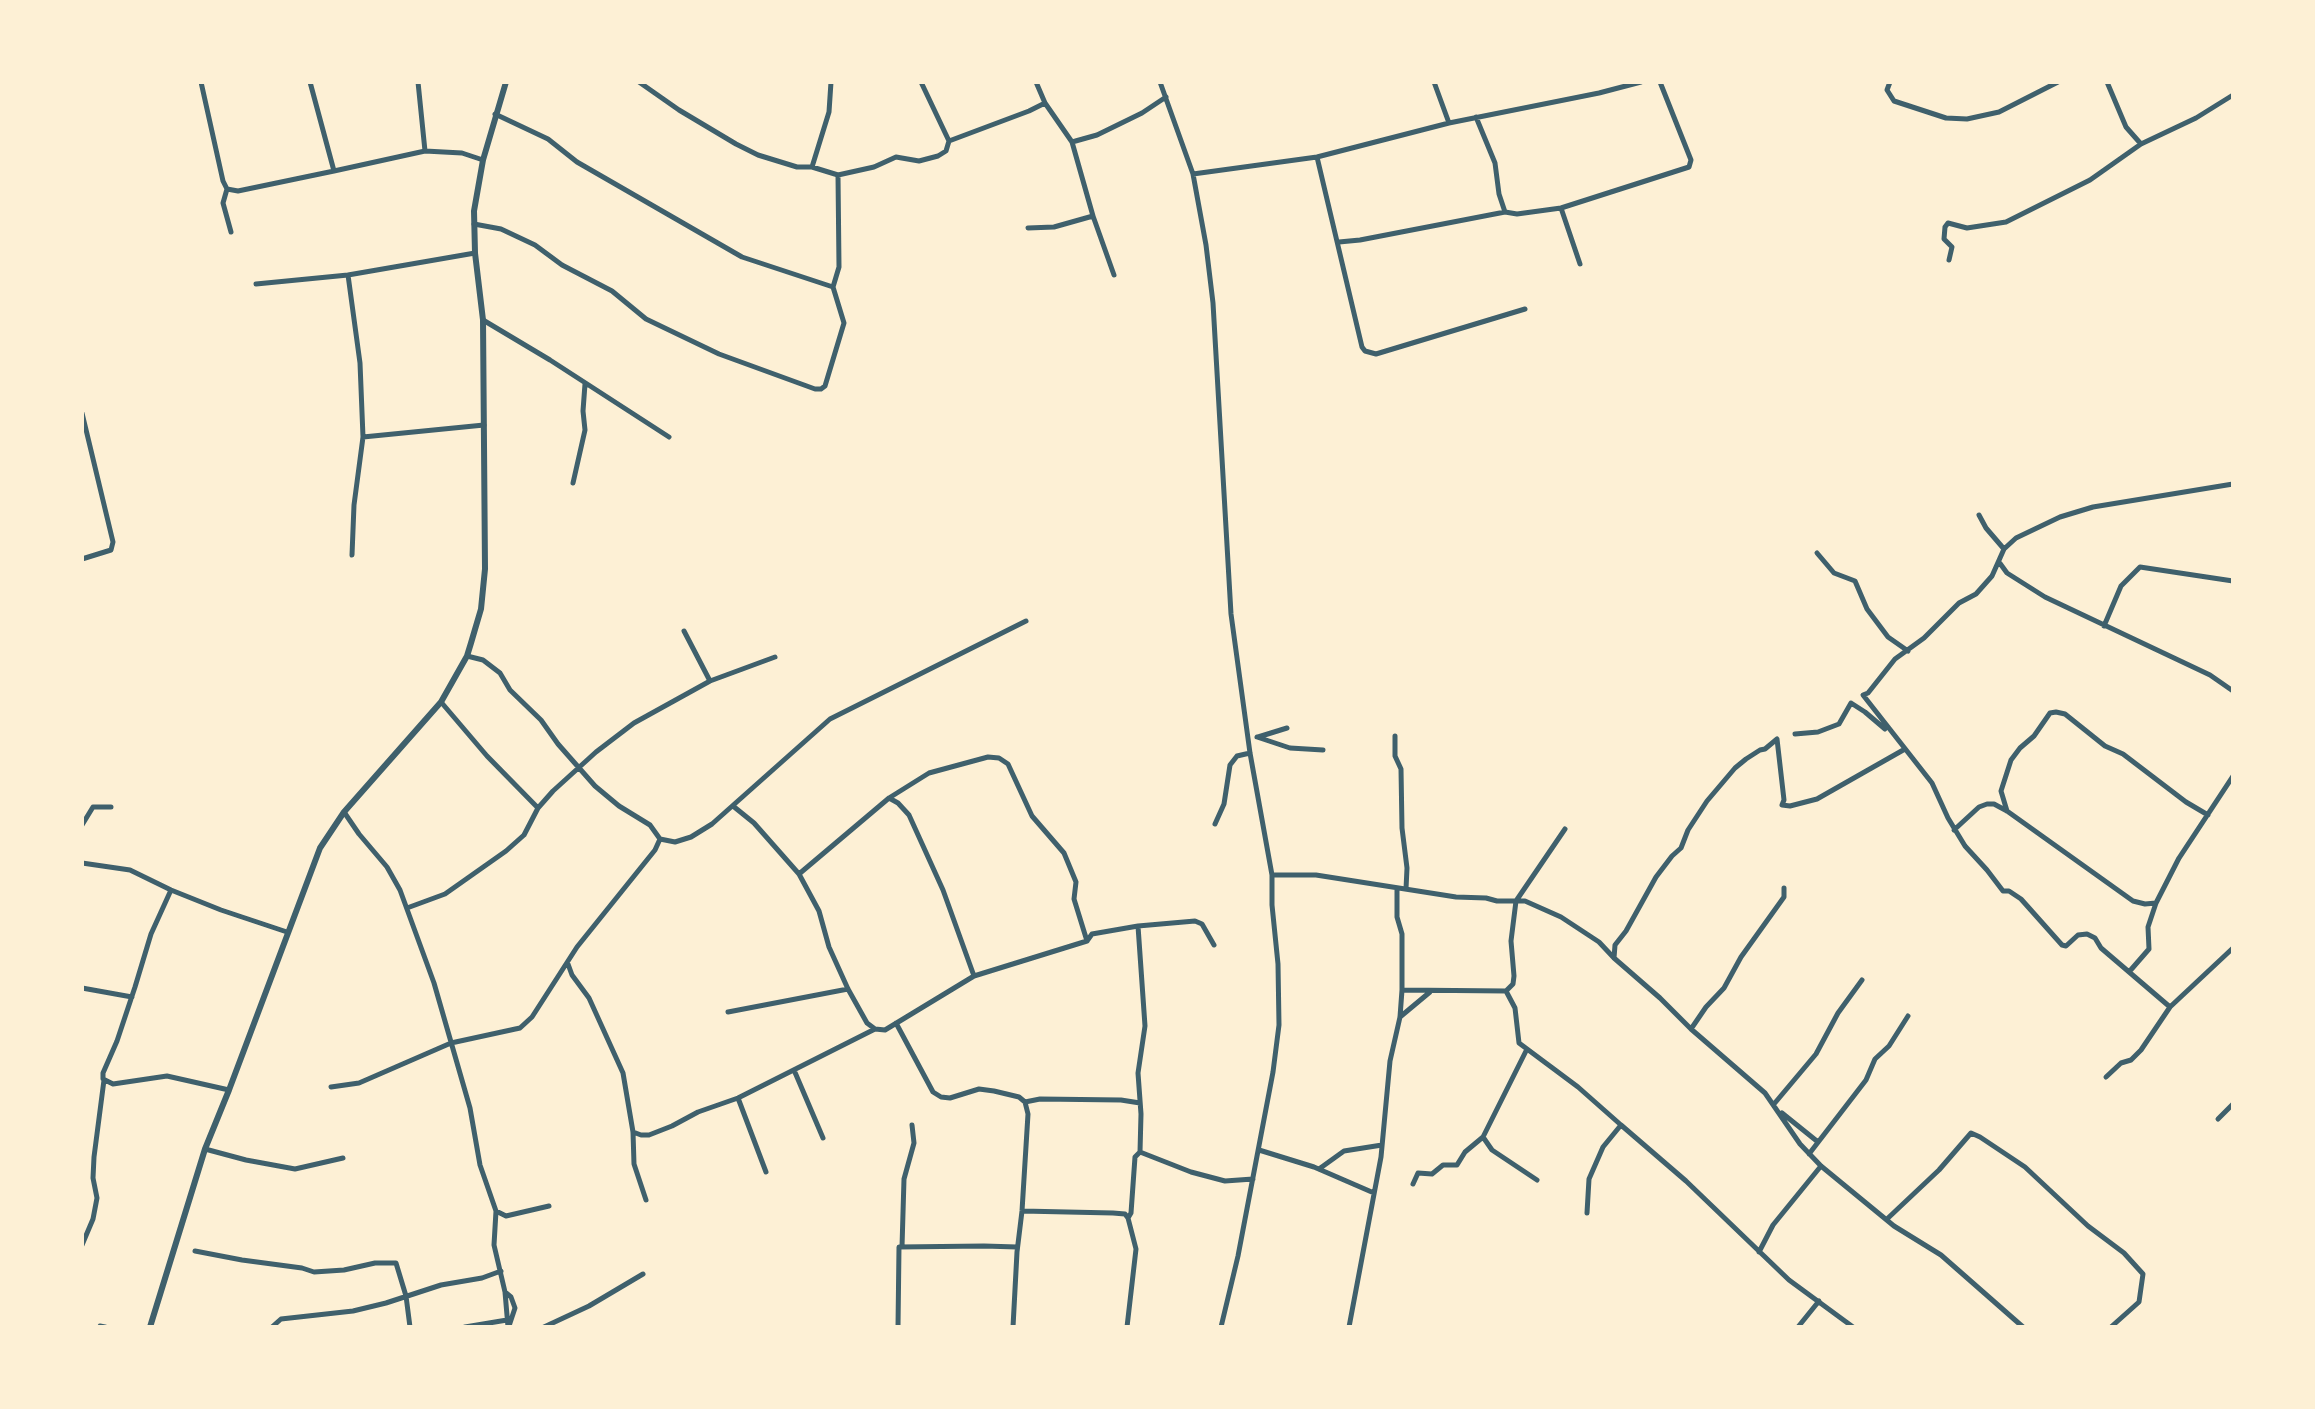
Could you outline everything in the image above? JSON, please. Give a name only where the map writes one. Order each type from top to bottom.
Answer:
[{"type":"street","points":[[201,82],[227,189],[223,203],[231,232]]},
{"type":"street","points":[[310,82],[334,171]]},
{"type":"street","points":[[418,82],[425,151]]},
{"type":"street","points":[[150,1327],[205,1149],[320,848],[344,812],[441,702],[467,656],[481,609],[485,569],[483,320],[475,253],[474,211],[495,114],[506,82]]},
{"type":"street","points":[[639,82],[736,145],[782,164],[812,167],[838,175],[874,167],[896,157],[919,161],[946,151],[949,141],[921,82]]},
{"type":"street","points":[[812,167],[829,112],[831,82]]},
{"type":"street","points":[[1035,82],[1045,103],[1072,142],[1093,216],[1114,275]]},
{"type":"street","points":[[1160,82],[1193,174],[1206,245],[1213,303],[1231,614],[1250,753],[1272,875],[1278,964],[1279,1026],[1259,1150],[1222,1327]]},
{"type":"street","points":[[1434,82],[1449,122]]},
{"type":"street","points":[[1193,174],[1317,157],[1449,122],[1641,82]]},
{"type":"street","points":[[1339,242],[1505,212],[1517,214],[1561,208],[1689,167],[1691,160],[1660,82]]},
{"type":"street","points":[[1890,82],[1888,90],[1894,100],[1946,118],[1967,120],[1999,112],[2058,82]]},
{"type":"street","points":[[2107,82],[2126,127],[2141,144]]},
{"type":"street","points":[[1949,260],[1952,247],[1944,239],[1948,223],[1967,228],[2006,222],[2090,180],[2141,144],[2196,118],[2233,95]]},
{"type":"street","points":[[1072,142],[1097,135],[1142,113],[1166,97]]},
{"type":"street","points":[[949,141],[1045,103]]},
{"type":"street","points":[[495,114],[548,139],[577,162],[742,257],[833,287]]},
{"type":"street","points":[[1476,117],[1495,163],[1505,212]]},
{"type":"street","points":[[227,189],[238,191],[425,151],[462,153],[484,160]]},
{"type":"street","points":[[1317,157],[1362,347],[1370,354],[1525,309]]},
{"type":"street","points":[[474,223],[501,229],[535,245],[562,265],[612,291],[646,319],[719,354],[816,389],[825,386],[843,331],[844,318],[833,287],[839,267],[838,175]]},
{"type":"street","points":[[1561,208],[1580,264]]},
{"type":"street","points":[[1028,228],[1054,227],[1093,216]]},
{"type":"street","points":[[256,284],[348,275],[475,253]]},
{"type":"street","points":[[348,275],[360,363],[363,437],[354,505],[352,555]]},
{"type":"street","points":[[483,320],[550,360],[669,438]]},
{"type":"street","points":[[573,483],[585,430],[585,383]]},
{"type":"street","points":[[82,413],[113,542],[111,550],[82,559]]},
{"type":"street","points":[[363,437],[484,425]]},
{"type":"street","points":[[2170,1007],[2101,948],[2095,938],[2087,934],[2078,935],[2066,946],[2062,945],[2021,899],[2009,891],[2003,891],[1954,830],[1932,783],[1863,695],[1868,693],[1895,659],[1908,651],[1959,603],[1976,594],[1992,576],[2004,549],[2016,538],[2034,528],[2093,507],[2233,484]]},
{"type":"street","points":[[1979,515],[2004,549]]},
{"type":"street","points":[[1817,553],[1834,573],[1855,582],[1867,609],[1888,637],[1908,651]]},
{"type":"street","points":[[1999,562],[2007,573],[2045,597],[2210,675],[2233,691]]},
{"type":"street","points":[[2104,626],[2120,586],[2140,567],[2233,581]]},
{"type":"street","points":[[1992,576],[2007,573]]},
{"type":"street","points":[[467,656],[482,660],[500,673],[510,690],[541,720],[595,786],[619,806],[650,825],[660,839],[675,842],[712,824],[830,719],[1026,621]]},
{"type":"street","points":[[684,631],[710,681]]},
{"type":"street","points":[[407,908],[445,894],[506,851],[524,835],[538,808],[578,768],[634,723],[710,681],[775,657]]},
{"type":"street","points":[[441,702],[487,756],[538,808]]},
{"type":"street","points":[[1795,734],[1818,732],[1839,724],[1851,703],[1880,724],[1905,749]]},
{"type":"street","points":[[2007,811],[2001,791],[2011,760],[2034,736],[2050,713],[2056,712],[2065,714],[2105,746],[2123,754],[2186,802],[2208,815]]},
{"type":"street","points":[[1248,740],[1287,728]]},
{"type":"street","points":[[1395,736],[1395,756],[1401,769],[1406,889]]},
{"type":"street","points":[[1258,737],[1290,748],[1323,750]]},
{"type":"street","points":[[1614,958],[1615,945],[1626,931],[1656,877],[1681,848],[1688,831],[1707,801],[1746,759],[1777,739],[1784,800],[1782,805],[1790,806],[1817,799],[1905,749]]},
{"type":"street","points":[[1894,753],[1898,743]]},
{"type":"street","points":[[1215,824],[1224,804],[1230,765],[1237,756],[1250,753]]},
{"type":"street","points":[[799,874],[889,798],[929,773],[988,757],[999,758],[1008,764],[1032,816],[1069,864],[1076,882],[1074,899],[1087,941]]},
{"type":"street","points":[[2129,972],[2149,948],[2148,927],[2155,903],[2179,858],[2233,776]]},
{"type":"street","points":[[889,798],[909,815],[943,890],[974,976]]},
{"type":"street","points":[[1954,830],[1979,807],[1994,804],[2133,901],[2155,903]]},
{"type":"street","points":[[733,806],[754,823],[799,874],[819,911],[829,947],[848,989],[867,1023],[875,1029],[886,1030],[974,976],[1087,941],[1092,934],[1138,926],[1195,921],[1202,923],[1214,945]]},
{"type":"street","points":[[82,825],[93,807],[111,807]]},
{"type":"street","points":[[344,812],[387,867],[407,908],[434,983],[470,1108],[480,1165],[496,1211],[494,1245],[505,1292],[508,1324],[465,1327]]},
{"type":"street","points":[[1402,990],[1506,991],[1513,984],[1514,976],[1511,941],[1516,901],[1565,829]]},
{"type":"street","points":[[331,1087],[359,1083],[451,1043],[520,1028],[532,1017],[578,947],[655,850],[660,839]]},
{"type":"street","points":[[82,863],[130,870],[171,890],[288,932]]},
{"type":"street","points":[[1272,875],[1317,875],[1455,897],[1525,901],[1561,917],[1600,942],[1691,1029],[1749,1078],[1776,1107],[1818,1142]]},
{"type":"street","points":[[1349,1327],[1382,1145],[1390,1061],[1400,1017],[1402,934],[1397,917],[1397,888]]},
{"type":"street","points":[[1691,1029],[1706,1007],[1724,988],[1741,957],[1783,897],[1783,888]]},
{"type":"street","points":[[171,890],[151,934],[132,997],[103,1073],[105,1082],[113,1084],[167,1076],[229,1090]]},
{"type":"street","points":[[1128,1218],[1133,1207],[1135,1157],[1139,1152],[1138,1073],[1145,1026],[1138,926]]},
{"type":"street","points":[[1600,942],[1615,945]]},
{"type":"street","points":[[2106,1077],[2121,1063],[2132,1060],[2170,1007],[2233,948]]},
{"type":"street","points":[[568,964],[572,975],[589,998],[618,1060],[633,1132],[634,1164],[646,1200]]},
{"type":"street","points":[[1776,1107],[1816,1054],[1838,1013],[1862,980]]},
{"type":"street","points":[[82,988],[132,997]]},
{"type":"street","points":[[728,1012],[848,989]]},
{"type":"street","points":[[1400,1017],[1431,991]]},
{"type":"street","points":[[1506,991],[1515,1007],[1518,1041],[1578,1087],[1686,1181],[1789,1280],[1853,1327]]},
{"type":"street","points":[[1809,1154],[1866,1080],[1875,1059],[1889,1046],[1908,1016]]},
{"type":"street","points":[[896,1023],[933,1092],[941,1097],[950,1098],[979,1089],[1019,1097],[1025,1102],[1028,1114],[1013,1327]]},
{"type":"street","points":[[633,1132],[649,1135],[698,1112],[738,1098],[875,1029]]},
{"type":"street","points":[[1413,1184],[1418,1173],[1432,1174],[1443,1166],[1457,1165],[1465,1152],[1483,1137],[1527,1049]]},
{"type":"street","points":[[794,1070],[823,1138]]},
{"type":"street","points":[[82,1245],[93,1219],[97,1198],[93,1178],[94,1157],[104,1073]]},
{"type":"street","points":[[738,1098],[766,1172]]},
{"type":"street","points":[[1025,1102],[1040,1099],[1121,1100],[1140,1103]]},
{"type":"street","points":[[2218,1119],[2233,1104]]},
{"type":"street","points":[[1776,1107],[1788,1128],[1821,1166],[1907,1235],[1941,1255],[2024,1327]]},
{"type":"street","points":[[898,1327],[899,1247],[902,1247],[904,1179],[914,1143],[912,1125]]},
{"type":"street","points":[[1587,1213],[1589,1179],[1603,1147],[1621,1125]]},
{"type":"street","points":[[1887,1219],[1939,1170],[1971,1133],[1980,1137],[2025,1167],[2088,1226],[2124,1253],[2143,1274],[2139,1302],[2110,1327]]},
{"type":"street","points":[[1483,1137],[1492,1150],[1537,1180]]},
{"type":"street","points":[[1319,1169],[1344,1151],[1382,1145]]},
{"type":"street","points":[[205,1149],[257,1163],[295,1169],[343,1158]]},
{"type":"street","points":[[1259,1150],[1319,1169],[1374,1193]]},
{"type":"street","points":[[1139,1152],[1191,1172],[1225,1181],[1253,1179]]},
{"type":"street","points":[[1759,1252],[1773,1225],[1821,1166]]},
{"type":"street","points":[[496,1211],[506,1216],[548,1206]]},
{"type":"street","points":[[1022,1211],[1125,1214],[1136,1249],[1126,1327]]},
{"type":"street","points":[[902,1247],[1017,1247]]},
{"type":"street","points":[[195,1251],[314,1272],[344,1270],[375,1263],[396,1263],[406,1296],[410,1327]]},
{"type":"street","points":[[272,1327],[281,1319],[353,1311],[441,1285],[482,1278],[501,1271]]},
{"type":"street","points":[[544,1327],[589,1306],[643,1274]]},
{"type":"street","points":[[1798,1327],[1819,1301]]}]
